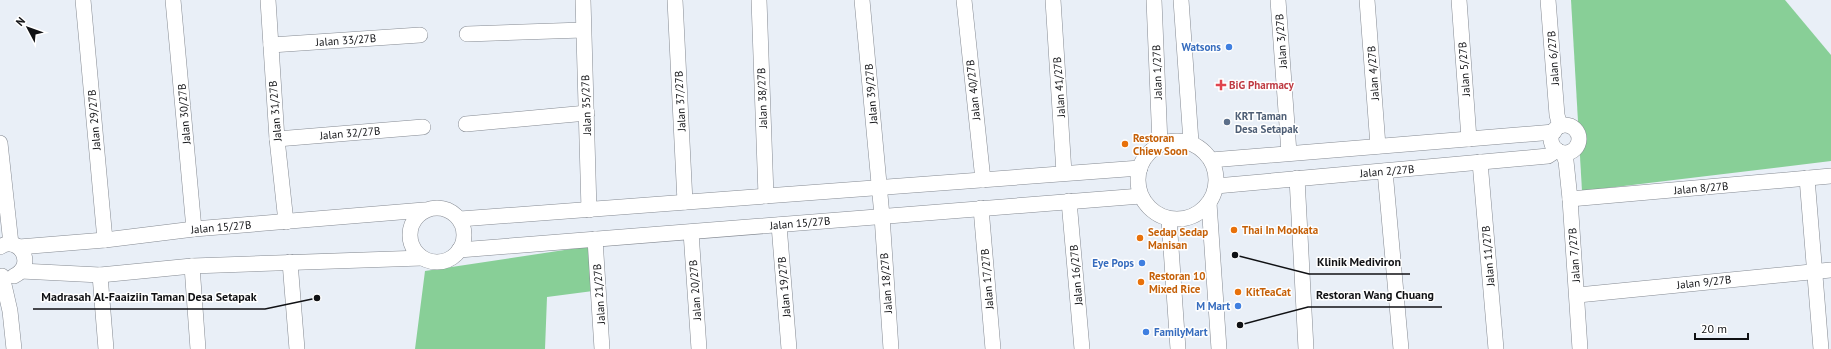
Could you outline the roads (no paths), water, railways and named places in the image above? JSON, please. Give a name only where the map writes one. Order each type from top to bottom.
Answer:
[{"type":"street","name":"Jalan 29/27B","points":[[83,0],[105,240]]},
{"type":"street","name":"Jalan 30/27B","points":[[173,0],[194,229]]},
{"type":"street","name":"Jalan 31/27B","points":[[268,0],[277,139],[286,222]]},
{"type":"street","name":"Jalan 35/27B","points":[[583,0],[589,210]]},
{"type":"street","name":"Jalan 37/27B","points":[[675,0],[685,202]]},
{"type":"street","name":"Jalan 38/27B","points":[[758,0],[766,196]]},
{"type":"street","name":"Jalan 39/27B","points":[[862,0],[882,216]]},
{"type":"street","name":"Jalan 40/27B","points":[[964,0],[982,180]]},
{"type":"street","name":"Jalan 41/27B","points":[[1053,0],[1064,173]]},
{"type":"street","name":"Jalan 1/27B","points":[[1154,0],[1160,144]]},
{"type":"street","points":[[1181,0],[1191,142]]},
{"type":"street","name":"Jalan 3/27B","points":[[1278,0],[1289,153]]},
{"type":"street","name":"Jalan 4/27B","points":[[1367,0],[1378,146]]},
{"type":"street","name":"Jalan 5/27B","points":[[1459,0],[1470,139]]},
{"type":"street","name":"Jalan 6/27B","points":[[1548,0],[1560,125],[1551,140],[1564,154]]},
{"type":"street","points":[[467,34],[583,30]]},
{"type":"street","name":"Jalan 33/27B","points":[[271,45],[420,35]]},
{"type":"street","points":[[466,124],[587,113]]},
{"type":"street","points":[[1211,160],[1470,139],[1560,125],[1579,134],[1580,140],[1578,145],[1564,154]]},
{"type":"street","name":"Jalan 32/27B","points":[[277,139],[423,127]]},
{"type":"street","points":[[1209,203],[1193,216],[1181,219],[1169,219],[1152,210],[1147,206],[1141,196],[1138,186],[1140,168],[1144,158],[1160,144],[1170,141],[1191,142],[1207,154],[1211,160],[1216,174],[1216,186],[1209,203],[1219,349]]},
{"type":"street","points":[[0,143],[8,244],[23,252],[25,259],[9,274],[10,311],[14,349]]},
{"type":"street","name":"Jalan 2/27B","points":[[1216,186],[1564,154]]},
{"type":"street","name":"Jalan 7/27B","points":[[1564,154],[1570,199],[1578,295],[1580,349]]},
{"type":"street","name":"Jalan 11/27B","points":[[1480,162],[1496,349]]},
{"type":"street","points":[[460,220],[1140,168]]},
{"type":"street","points":[[1385,171],[1401,349]]},
{"type":"street","name":"Jalan 8/27B","points":[[1570,199],[1831,176]]},
{"type":"street","points":[[1297,178],[1306,349]]},
{"type":"street","points":[[1807,178],[1820,349]]},
{"type":"street","name":"Jalan 15/27B","points":[[460,250],[1141,196]]},
{"type":"street","name":"Jalan 16/27B","points":[[1069,201],[1082,349]]},
{"type":"street","points":[[9,274],[100,275],[192,266],[422,258],[438,262],[454,256],[460,250],[463,243],[464,235],[460,220],[448,209],[440,207],[424,210],[416,216],[409,234],[413,247],[422,258]]},
{"type":"street","name":"Jalan 17/27B","points":[[981,208],[992,349]]},
{"type":"street","name":"Jalan 15/27B","points":[[8,244],[105,240],[194,229],[424,210]]},
{"type":"street","name":"Jalan 18/27B","points":[[882,216],[891,349]]},
{"type":"street","points":[[1169,219],[1178,349]]},
{"type":"street","name":"Jalan 19/27B","points":[[779,225],[789,349]]},
{"type":"street","name":"Jalan 20/27B","points":[[692,232],[699,349]]},
{"type":"street","name":"Jalan 21/27B","points":[[595,239],[602,349]]},
{"type":"street","points":[[290,262],[297,349]]},
{"type":"street","points":[[192,266],[198,349]]},
{"type":"street","name":"Jalan 9/27B","points":[[1578,295],[1831,270]]},
{"type":"street","points":[[100,275],[106,349]]},
{"type":"place","name":"Watsons","points":[[1229,47]]},
{"type":"place","name":"BiG Pharmacy","points":[[1221,85]]},
{"type":"place","name":"KRT Taman Desa Setapak","points":[[1227,122]]},
{"type":"place","name":"Restoran Chiew Soon","points":[[1125,144]]},
{"type":"place","name":"Thai In Mookata","points":[[1234,230]]},
{"type":"place","name":"Sedap Sedap Manisan","points":[[1140,238]]},
{"type":"place","name":"Klinik Mediviron","points":[[1235,255]]},
{"type":"place","name":"Eye Pops","points":[[1142,263]]},
{"type":"place","name":"Restoran 10 Mixed Rice","points":[[1141,282]]},
{"type":"place","name":"KitTeaCat","points":[[1238,292]]},
{"type":"place","name":"Madrasah Al-Faaiziin Taman Desa Setapak","points":[[317,298]]},
{"type":"place","name":"M Mart","points":[[1238,306]]},
{"type":"place","name":"Restoran Wang Chuang","points":[[1240,325]]},
{"type":"place","name":"FamilyMart","points":[[1146,332]]}]
